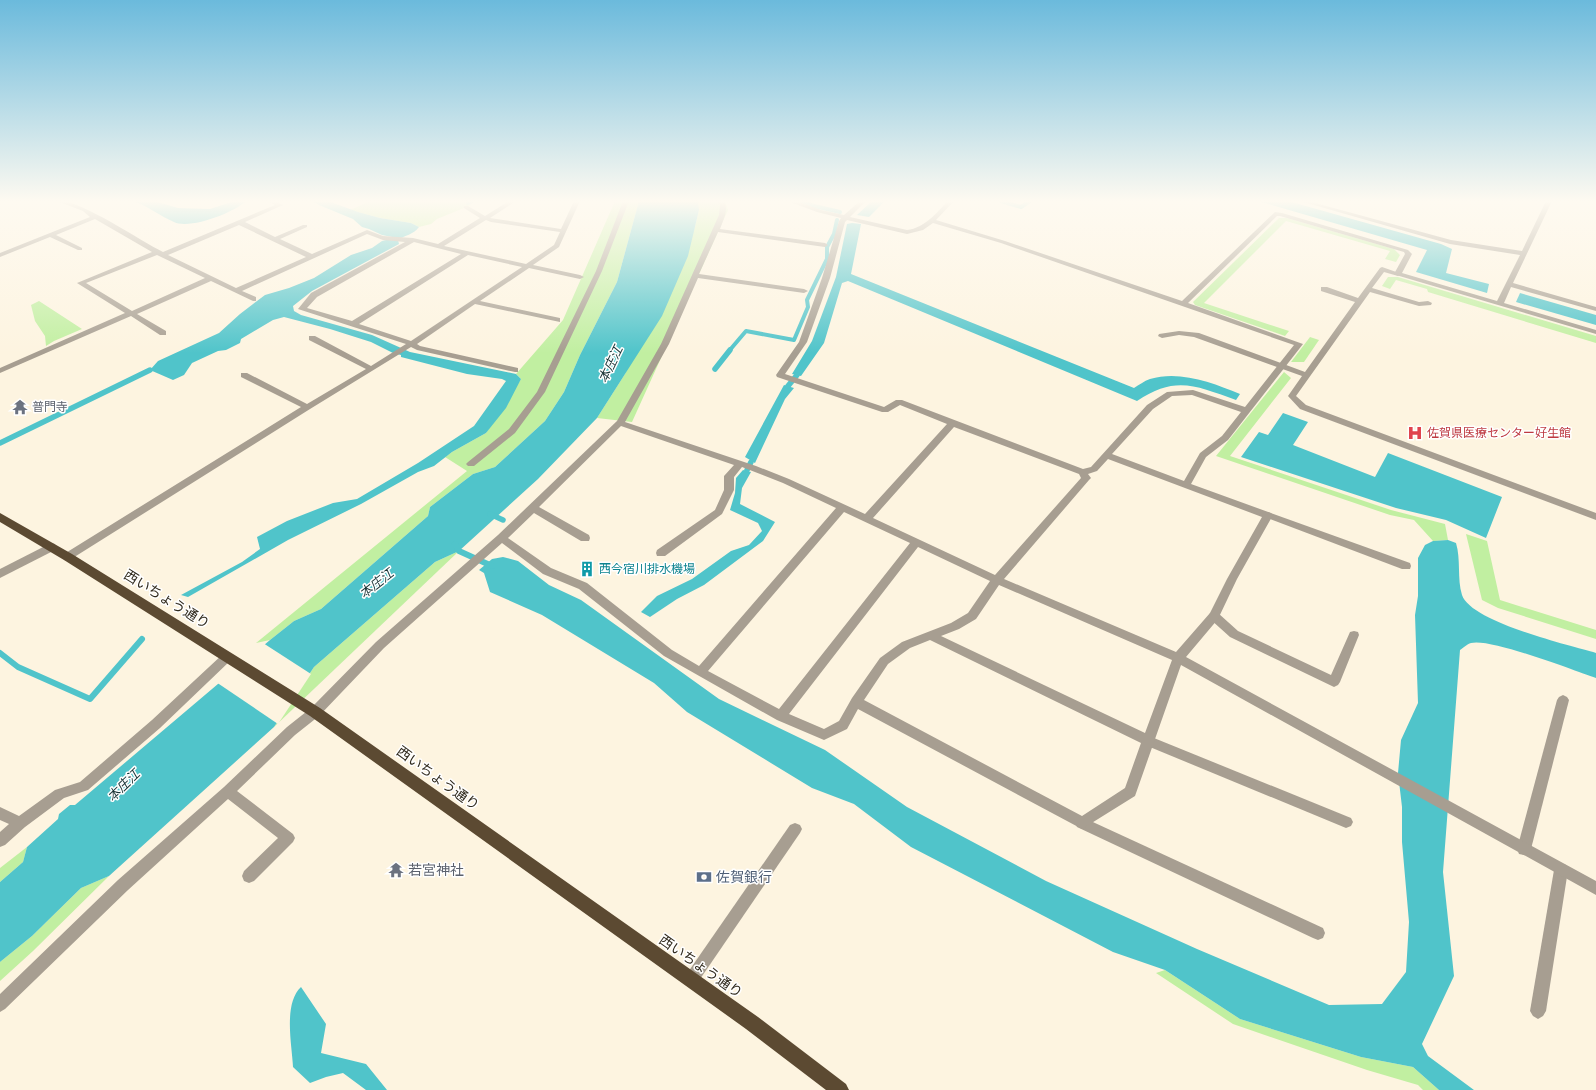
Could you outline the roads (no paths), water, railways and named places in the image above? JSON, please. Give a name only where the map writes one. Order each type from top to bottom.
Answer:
[{"type":"highway","name":"西いちょう通り","points":[[0,517],[68,557],[316,712],[752,1023],[840,1090]]},
{"type":"street","points":[[162,252],[81,283],[163,333]]},
{"type":"street","points":[[301,252],[312,257]]},
{"type":"street","points":[[236,291],[323,252]]},
{"type":"street","points":[[391,252],[314,294],[302,310],[353,324],[409,346],[515,370]]},
{"type":"street","points":[[462,252],[580,276]]},
{"type":"street","points":[[68,557],[307,407],[395,356],[548,252]]},
{"type":"street","points":[[471,464],[512,431],[541,392],[599,271],[606,252]]},
{"type":"street","points":[[0,1004],[123,885],[228,791],[291,731],[316,712],[380,645],[502,538],[620,423],[665,344],[706,252]]},
{"type":"street","points":[[833,252],[826,278],[803,342],[780,375],[885,410],[899,402],[1083,472],[1094,469],[1150,407],[1170,394],[1193,392],[1247,411]]},
{"type":"street","points":[[1032,252],[1299,344],[1224,438],[1203,454],[1186,485]]},
{"type":"street","points":[[1183,304],[1236,252]]},
{"type":"street","points":[[1398,274],[1409,254],[1407,252]]},
{"type":"street","points":[[1500,303],[1523,253],[1515,252]]},
{"type":"street","points":[[159,253],[253,299]]},
{"type":"street","points":[[353,324],[467,253]]},
{"type":"street","points":[[1596,332],[1382,269],[1292,396],[1303,407],[1596,517]]},
{"type":"street","points":[[695,276],[804,290]]},
{"type":"street","points":[[0,371],[210,279]]},
{"type":"street","points":[[1509,284],[1596,309]]},
{"type":"street","points":[[1324,289],[1360,301]]},
{"type":"street","points":[[1368,289],[1419,304],[1428,302]]},
{"type":"street","points":[[475,302],[557,320]]},
{"type":"street","points":[[1162,336],[1184,332],[1196,335],[1307,375]]},
{"type":"street","points":[[312,338],[372,369]]},
{"type":"street","points":[[244,375],[307,407]]},
{"type":"street","points":[[620,423],[746,466],[842,508],[997,580],[1178,658],[1596,888]]},
{"type":"street","points":[[866,519],[953,423]]},
{"type":"street","points":[[1106,455],[1406,566]]},
{"type":"street","points":[[661,554],[719,512],[729,490],[729,476],[746,466]]},
{"type":"street","points":[[502,538],[547,571],[583,586],[668,653],[781,716],[824,735],[844,725],[856,702],[884,661],[906,644],[956,626],[972,616],[997,580],[1086,478],[1083,472]]},
{"type":"street","points":[[533,508],[586,538]]},
{"type":"street","points":[[700,672],[842,508]]},
{"type":"street","points":[[1082,823],[1130,792],[1178,658],[1214,616],[1232,579],[1268,515]]},
{"type":"street","points":[[781,716],[916,542]]},
{"type":"street","points":[[0,574],[51,547]]},
{"type":"street","points":[[1214,616],[1234,634],[1334,682],[1354,635]]},
{"type":"street","points":[[929,635],[1148,741],[1346,822]]},
{"type":"street","points":[[0,841],[20,823],[60,794],[84,786],[156,724],[227,657]]},
{"type":"street","points":[[1524,849],[1563,700]]},
{"type":"street","points":[[856,702],[1082,823],[1318,933]]},
{"type":"street","points":[[228,791],[288,838],[249,876]]},
{"type":"street","points":[[0,813],[20,823]]},
{"type":"street","points":[[691,980],[795,829]]},
{"type":"street","points":[[1538,1011],[1561,870]]},
{"type":"water","points":[[360,252],[384,252],[312,291],[293,306],[294,311],[301,315],[372,335],[410,352],[516,374],[521,379],[506,408],[486,433],[452,452],[434,466],[418,472],[361,504],[288,540],[188,597],[181,595],[242,562],[260,549],[257,537],[287,521],[333,503],[357,499],[418,463],[474,426],[506,381],[502,379],[467,374],[401,357],[401,355],[393,353],[371,342],[284,317],[273,320],[241,339],[240,343],[226,350],[218,351],[192,363],[184,375],[173,380],[150,370],[158,361],[219,333],[240,314],[265,295],[289,288],[314,278],[351,255]]},
{"type":"water","name":"本庄江","points":[[625,252],[689,252],[662,316],[597,418],[538,479],[459,551],[435,562],[314,667],[274,727],[109,876],[81,888],[32,936],[0,962],[0,882],[23,862],[27,847],[58,819],[59,814],[70,805],[75,805],[270,640],[294,621],[321,609],[428,516],[430,507],[473,474],[495,467],[545,421],[564,392],[580,355],[617,282]]},
{"type":"water","points":[[841,252],[855,252],[851,274],[1134,388],[1150,379],[1173,376],[1208,382],[1240,394],[1236,400],[1197,387],[1175,386],[1163,388],[1137,401],[848,281],[842,283],[824,343],[801,376],[792,374],[812,341],[836,277]]},
{"type":"water","points":[[1426,252],[1451,252],[1446,273],[1489,284],[1487,293],[1416,272]]},
{"type":"water","points":[[1520,293],[1596,315],[1596,325],[1516,302]]},
{"type":"water","points":[[784,385],[794,388],[785,399],[755,463],[745,457]]},
{"type":"water","points":[[1283,413],[1308,422],[1293,445],[1375,477],[1388,453],[1502,497],[1486,538],[1446,520],[1396,508],[1241,457],[1259,432],[1268,435]]},
{"type":"water","points":[[743,470],[751,472],[742,488],[740,504],[775,522],[763,541],[704,585],[677,599],[650,617],[641,612],[657,596],[692,579],[731,551],[749,545],[762,531],[758,523],[730,510],[735,493],[736,478]]},
{"type":"water","points":[[1448,540],[1456,543],[1462,595],[1469,605],[1501,623],[1522,631],[1596,653],[1596,678],[1496,645],[1471,643],[1460,650],[1443,872],[1454,976],[1422,1044],[1428,1056],[1474,1090],[1439,1090],[1413,1067],[1361,1057],[1240,1019],[1165,970],[1113,952],[911,847],[854,804],[812,788],[687,712],[654,683],[542,615],[490,592],[484,573],[479,570],[492,559],[503,557],[518,561],[549,585],[581,600],[719,699],[825,750],[907,807],[1046,881],[1197,949],[1329,1005],[1382,1004],[1406,972],[1409,922],[1402,842],[1402,807],[1398,773],[1401,740],[1418,703],[1415,615],[1418,596],[1418,558],[1425,545],[1433,541]]},
{"type":"water","points":[[301,987],[326,1024],[321,1053],[366,1064],[387,1090],[366,1090],[343,1073],[310,1083],[293,1067],[290,1037],[290,1014],[295,994]]},
{"type":"waterway","points":[[729,351],[746,331],[794,340],[808,307],[807,300],[827,259],[827,252]]},
{"type":"waterway","points":[[715,369],[730,350]]},
{"type":"waterway","points":[[0,443],[150,370]]},
{"type":"waterway","points":[[788,386],[797,375]]},
{"type":"waterway","points":[[747,470],[751,462]]},
{"type":"waterway","points":[[490,514],[503,520]]},
{"type":"waterway","points":[[455,544],[459,551],[492,566]]},
{"type":"waterway","points":[[0,653],[18,667],[90,699],[142,639]]},
{"type":"place","name":"普門寺","points":[[20,407]]},
{"type":"place","name":"佐賀県医療センター好生館","points":[[1415,433]]},
{"type":"place","name":"西今宿川排水機場","points":[[587,569]]},
{"type":"place","name":"若宮神社","points":[[396,870]]},
{"type":"place","name":"佐賀銀行","points":[[704,877]]}]
